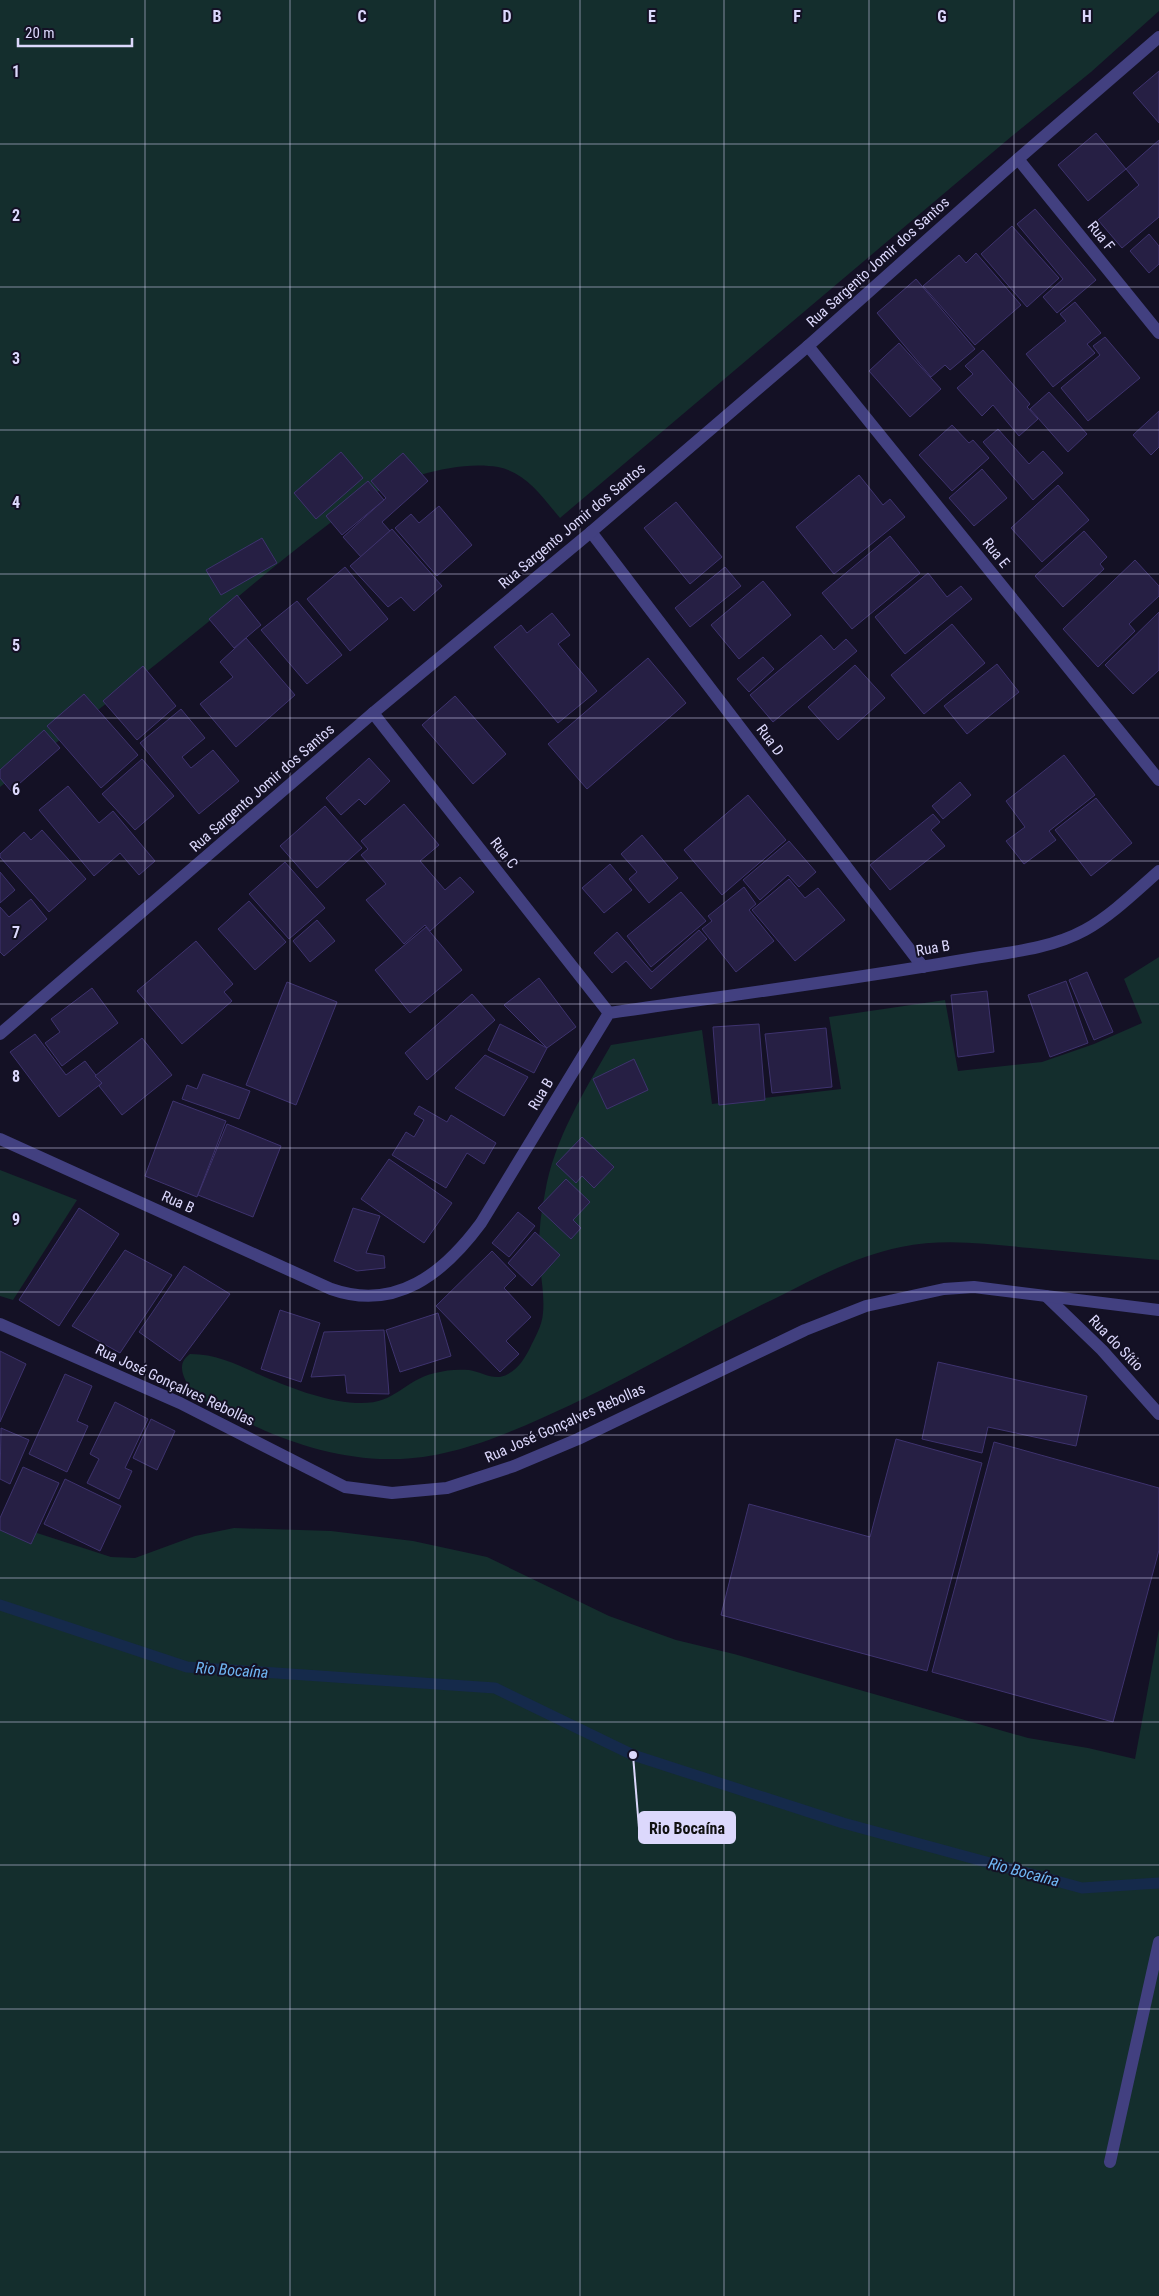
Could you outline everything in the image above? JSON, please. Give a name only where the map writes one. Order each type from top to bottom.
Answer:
[{"type":"street","name":"Rua Sargento Jomir dos Santos","points":[[0,1034],[373,713],[591,532],[808,346],[1018,159],[1159,37]]},
{"type":"street","name":"Rua F","points":[[1018,159],[1159,333]]},
{"type":"street","name":"Rua E","points":[[808,346],[1159,780]]},
{"type":"street","name":"Rua D","points":[[591,532],[923,967]]},
{"type":"street","name":"Rua C","points":[[373,713],[609,1013]]},
{"type":"street","name":"Rua B","points":[[0,1139],[331,1289],[348,1295],[383,1295],[419,1283],[435,1273],[465,1244],[481,1223],[609,1013],[923,967],[1025,949],[1064,939],[1085,930],[1113,911],[1159,871]]},
{"type":"street","name":"Rua José Gonçalves Rebollas","points":[[0,1324],[180,1403],[345,1487],[392,1493],[448,1488],[514,1466],[578,1438],[805,1330],[866,1306],[944,1290],[974,1287],[1159,1310]]},
{"type":"street","name":"Rua do Sítio","points":[[1046,1296],[1102,1350],[1159,1414]]},
{"type":"street","points":[[1110,2162],[1159,1942]]},
{"type":"green space","points":[[0,0],[1159,0],[1159,11],[1091,72],[1012,136],[560,518],[526,480],[498,467],[465,466],[448,468],[413,477],[381,490],[355,505],[306,541],[181,644],[0,787]]},
{"type":"green space","points":[[1159,957],[1159,1260],[949,1242],[917,1244],[870,1255],[840,1267],[752,1310],[573,1404],[488,1440],[432,1456],[376,1459],[306,1446],[273,1434],[215,1407],[196,1394],[184,1377],[182,1366],[187,1356],[199,1354],[234,1363],[306,1393],[344,1402],[370,1403],[390,1396],[414,1381],[443,1371],[469,1370],[493,1377],[503,1376],[512,1372],[528,1352],[542,1318],[543,1297],[539,1235],[549,1173],[571,1116],[611,1045],[702,1030],[712,1104],[841,1089],[829,1017],[945,1000],[958,1071],[1042,1062],[1094,1044],[1142,1023],[1124,979]]},
{"type":"green space","points":[[0,1170],[77,1200],[13,1300],[0,1296]]},
{"type":"green space","points":[[0,1521],[111,1557],[135,1558],[195,1536],[234,1528],[331,1531],[413,1541],[487,1557],[609,1616],[676,1640],[734,1654],[1028,1738],[1088,1748],[1135,1759],[1159,1629],[1159,2296],[0,2296]]},
{"type":"building","points":[[1159,71],[1159,123],[1133,93]]},
{"type":"building","points":[[1096,133],[1126,169],[1088,201],[1058,165]]},
{"type":"building","points":[[1159,140],[1159,217],[1122,248],[1098,220],[1139,185],[1126,169]]},
{"type":"building","points":[[1035,209],[1096,280],[1057,313],[1043,297],[1063,279],[1017,224]]},
{"type":"building","points":[[1012,226],[1059,278],[1027,307],[981,254]]},
{"type":"building","points":[[1149,234],[1159,246],[1159,264],[1149,273],[1130,251]]},
{"type":"building","points":[[976,253],[1021,305],[975,345],[923,286],[959,255],[966,263]]},
{"type":"building","points":[[916,279],[975,349],[950,370],[945,365],[931,377],[877,313]]},
{"type":"building","points":[[1075,302],[1101,333],[1087,344],[1095,353],[1053,387],[1026,354],[1066,321],[1060,314]]},
{"type":"building","points":[[1105,337],[1140,378],[1088,421],[1061,388],[1100,355],[1093,346]]},
{"type":"building","points":[[899,343],[941,389],[910,417],[869,371]]},
{"type":"building","points":[[983,350],[1030,404],[1027,407],[1038,419],[1019,436],[993,405],[982,416],[957,388],[973,374],[965,366]]},
{"type":"building","points":[[1049,392],[1087,434],[1068,452],[1030,409]]},
{"type":"building","points":[[1159,411],[1159,447],[1151,455],[1133,435]]},
{"type":"building","points":[[952,425],[969,443],[973,440],[989,458],[952,491],[919,455]]},
{"type":"building","points":[[998,429],[1029,464],[1043,451],[1063,473],[1033,500],[983,442]]},
{"type":"building","points":[[341,452],[363,478],[316,519],[294,493]]},
{"type":"building","points":[[403,453],[428,481],[382,522],[390,531],[361,557],[343,537],[386,498],[371,481]]},
{"type":"building","points":[[982,469],[1007,498],[974,526],[949,498]]},
{"type":"building","points":[[859,475],[883,505],[890,499],[905,517],[834,574],[796,527]]},
{"type":"building","points":[[368,481],[384,500],[342,535],[326,516]]},
{"type":"building","points":[[1058,485],[1089,520],[1042,562],[1011,528]]},
{"type":"building","points":[[676,502],[722,557],[690,584],[644,528]]},
{"type":"building","points":[[439,506],[472,545],[437,576],[395,528],[411,514],[419,523]]},
{"type":"building","points":[[392,529],[442,586],[414,611],[401,597],[388,607],[350,566]]},
{"type":"building","points":[[1084,531],[1107,557],[1100,564],[1104,569],[1063,607],[1035,576]]},
{"type":"building","points":[[890,536],[920,573],[852,629],[822,593]]},
{"type":"building","points":[[262,538],[277,563],[221,595],[206,570]]},
{"type":"building","points":[[1135,560],[1159,586],[1159,596],[1129,624],[1135,631],[1098,667],[1063,629]]},
{"type":"building","points":[[345,567],[388,619],[350,651],[307,599]]},
{"type":"building","points":[[725,567],[741,586],[690,627],[675,608]]},
{"type":"building","points":[[928,573],[947,597],[961,586],[972,599],[905,654],[875,617]]},
{"type":"building","points":[[763,581],[791,615],[739,659],[711,625]]},
{"type":"building","points":[[237,595],[261,625],[234,648],[209,619]]},
{"type":"building","points":[[297,601],[342,655],[307,684],[261,630]]},
{"type":"building","points":[[1159,612],[1159,670],[1133,694],[1105,665]]},
{"type":"building","points":[[552,613],[570,635],[558,644],[597,691],[558,723],[494,647],[521,625],[527,633]]},
{"type":"building","points":[[952,624],[985,663],[924,714],[891,675]]},
{"type":"building","points":[[821,635],[834,650],[846,639],[857,651],[773,722],[750,695]]},
{"type":"building","points":[[246,638],[295,695],[236,747],[200,704],[233,677],[220,662]]},
{"type":"building","points":[[763,657],[774,669],[749,692],[737,679]]},
{"type":"building","points":[[648,658],[686,703],[587,789],[548,744]]},
{"type":"building","points":[[997,664],[1019,692],[967,734],[944,706]]},
{"type":"building","points":[[855,665],[885,698],[838,740],[808,707]]},
{"type":"building","points":[[143,666],[176,706],[137,740],[103,701]]},
{"type":"building","points":[[84,694],[138,755],[101,788],[47,726]]},
{"type":"building","points":[[455,696],[506,754],[473,784],[422,725]]},
{"type":"building","points":[[181,709],[205,738],[182,757],[191,768],[213,750],[239,781],[199,814],[140,743]]},
{"type":"building","points":[[44,730],[60,748],[11,791],[0,778],[0,770]]},
{"type":"building","points":[[1064,755],[1095,795],[1049,831],[1056,840],[1024,864],[1006,841],[1025,827],[1006,801]]},
{"type":"building","points":[[369,758],[390,781],[365,805],[359,799],[341,815],[326,798]]},
{"type":"building","points":[[142,759],[174,796],[135,830],[102,794]]},
{"type":"building","points":[[960,782],[971,795],[943,819],[932,806]]},
{"type":"building","points":[[68,786],[99,823],[113,811],[155,861],[139,875],[120,853],[94,876],[39,810]]},
{"type":"building","points":[[748,795],[786,840],[722,895],[684,850]]},
{"type":"building","points":[[1096,798],[1132,843],[1091,876],[1055,830]]},
{"type":"building","points":[[404,804],[439,845],[420,861],[445,890],[460,877],[474,892],[430,931],[425,925],[404,944],[366,900],[386,884],[361,855],[368,849],[361,841]]},
{"type":"building","points":[[325,806],[362,848],[317,888],[280,846]]},
{"type":"building","points":[[933,814],[940,822],[931,830],[945,846],[890,890],[870,865]]},
{"type":"building","points":[[42,830],[86,879],[49,912],[0,857],[0,854],[24,832],[31,840]]},
{"type":"building","points":[[642,835],[678,878],[649,903],[629,879],[637,872],[621,854]]},
{"type":"building","points":[[789,841],[816,872],[799,887],[788,875],[760,900],[743,880]]},
{"type":"building","points":[[285,862],[325,908],[289,939],[249,894]]},
{"type":"building","points":[[610,864],[632,890],[604,913],[582,888]]},
{"type":"building","points":[[0,872],[15,890],[0,903]]},
{"type":"building","points":[[789,879],[805,898],[818,888],[845,920],[795,961],[752,910]]},
{"type":"building","points":[[744,887],[756,904],[749,910],[774,941],[736,972],[702,929],[712,921],[708,916]]},
{"type":"building","points":[[681,892],[706,921],[651,967],[627,936]]},
{"type":"building","points":[[31,899],[47,919],[4,956],[0,952],[0,907],[9,917]]},
{"type":"building","points":[[249,901],[286,942],[255,970],[218,929]]},
{"type":"building","points":[[317,920],[335,941],[310,962],[293,941]]},
{"type":"building","points":[[426,927],[462,970],[410,1013],[375,970]]},
{"type":"building","points":[[699,930],[707,939],[651,989],[626,961],[612,973],[594,953],[617,932],[652,972]]},
{"type":"building","points":[[196,941],[233,984],[224,992],[232,1001],[182,1044],[137,991]]},
{"type":"building","points":[[1087,972],[1113,1032],[1094,1040],[1069,980]]},
{"type":"building","points":[[539,978],[576,1027],[547,1048],[504,1005]]},
{"type":"building","points":[[1066,981],[1088,1043],[1050,1057],[1028,995]]},
{"type":"building","points":[[287,982],[337,1002],[296,1105],[246,1085]]},
{"type":"building","points":[[92,988],[118,1023],[62,1066],[45,1043],[60,1032],[51,1019]]},
{"type":"building","points":[[987,991],[994,1052],[958,1057],[951,995]]},
{"type":"building","points":[[472,994],[495,1020],[427,1080],[405,1053]]},
{"type":"building","points":[[500,1024],[547,1048],[534,1073],[488,1050]]},
{"type":"building","points":[[759,1024],[765,1100],[719,1105],[713,1027]]},
{"type":"building","points":[[826,1028],[832,1087],[772,1093],[765,1034]]},
{"type":"building","points":[[35,1034],[66,1075],[85,1061],[102,1083],[59,1117],[10,1052]]},
{"type":"building","points":[[142,1038],[172,1075],[122,1115],[99,1086],[102,1083],[95,1076]]},
{"type":"building","points":[[485,1055],[528,1077],[504,1116],[455,1088]]},
{"type":"building","points":[[634,1059],[648,1090],[607,1109],[593,1079]]},
{"type":"building","points":[[203,1074],[250,1091],[239,1119],[182,1099],[187,1085],[197,1089]]},
{"type":"building","points":[[173,1101],[226,1121],[197,1197],[145,1176]]},
{"type":"building","points":[[419,1106],[447,1122],[451,1115],[496,1143],[484,1164],[467,1153],[446,1188],[392,1155],[406,1132],[414,1137],[424,1120],[414,1114]]},
{"type":"building","points":[[227,1124],[281,1146],[253,1217],[198,1195]]},
{"type":"building","points":[[582,1137],[614,1167],[594,1188],[582,1176],[576,1183],[556,1164]]},
{"type":"building","points":[[389,1159],[452,1203],[424,1243],[361,1199]]},
{"type":"building","points":[[566,1179],[590,1202],[573,1220],[581,1228],[571,1239],[538,1208]]},
{"type":"building","points":[[79,1208],[119,1234],[59,1326],[19,1300]]},
{"type":"building","points":[[353,1208],[380,1216],[366,1253],[384,1256],[385,1268],[357,1271],[334,1261]]},
{"type":"building","points":[[518,1212],[535,1226],[509,1257],[492,1243]]},
{"type":"building","points":[[535,1232],[560,1255],[532,1286],[508,1263]]},
{"type":"building","points":[[125,1250],[172,1275],[120,1353],[72,1326]]},
{"type":"building","points":[[492,1251],[516,1276],[504,1288],[531,1317],[506,1341],[519,1354],[500,1372],[436,1306]]},
{"type":"building","points":[[184,1266],[230,1294],[180,1361],[139,1332]]},
{"type":"building","points":[[280,1310],[320,1323],[301,1382],[261,1369]]},
{"type":"building","points":[[438,1313],[451,1356],[400,1372],[386,1330]]},
{"type":"building","points":[[384,1330],[389,1394],[347,1393],[345,1375],[311,1377],[324,1332]]},
{"type":"building","points":[[0,1351],[26,1364],[0,1422]]},
{"type":"building","points":[[938,1362],[1087,1396],[1076,1446],[988,1427],[982,1453],[922,1439]]},
{"type":"building","points":[[65,1374],[92,1386],[77,1421],[88,1426],[67,1472],[29,1454]]},
{"type":"building","points":[[115,1402],[148,1419],[125,1468],[132,1471],[119,1499],[87,1483],[99,1459],[90,1454]]},
{"type":"building","points":[[151,1419],[175,1431],[157,1470],[133,1458]]},
{"type":"building","points":[[1,1428],[29,1440],[10,1484],[0,1479]]},
{"type":"building","points":[[896,1439],[982,1463],[927,1671],[721,1615],[749,1504],[870,1537]]},
{"type":"building","points":[[994,1442],[1159,1488],[1159,1550],[1113,1722],[932,1672]]},
{"type":"building","points":[[23,1467],[59,1483],[31,1544],[0,1530],[0,1518]]},
{"type":"building","points":[[65,1479],[121,1506],[100,1551],[44,1524]]},
{"type":"waterway","name":"Rio Bocaína","points":[[0,1605],[187,1667],[495,1688],[633,1755],[843,1823],[1082,1888],[1159,1883]]},
{"type":"place","name":"Rio Bocaína","points":[[633,1755]]}]
